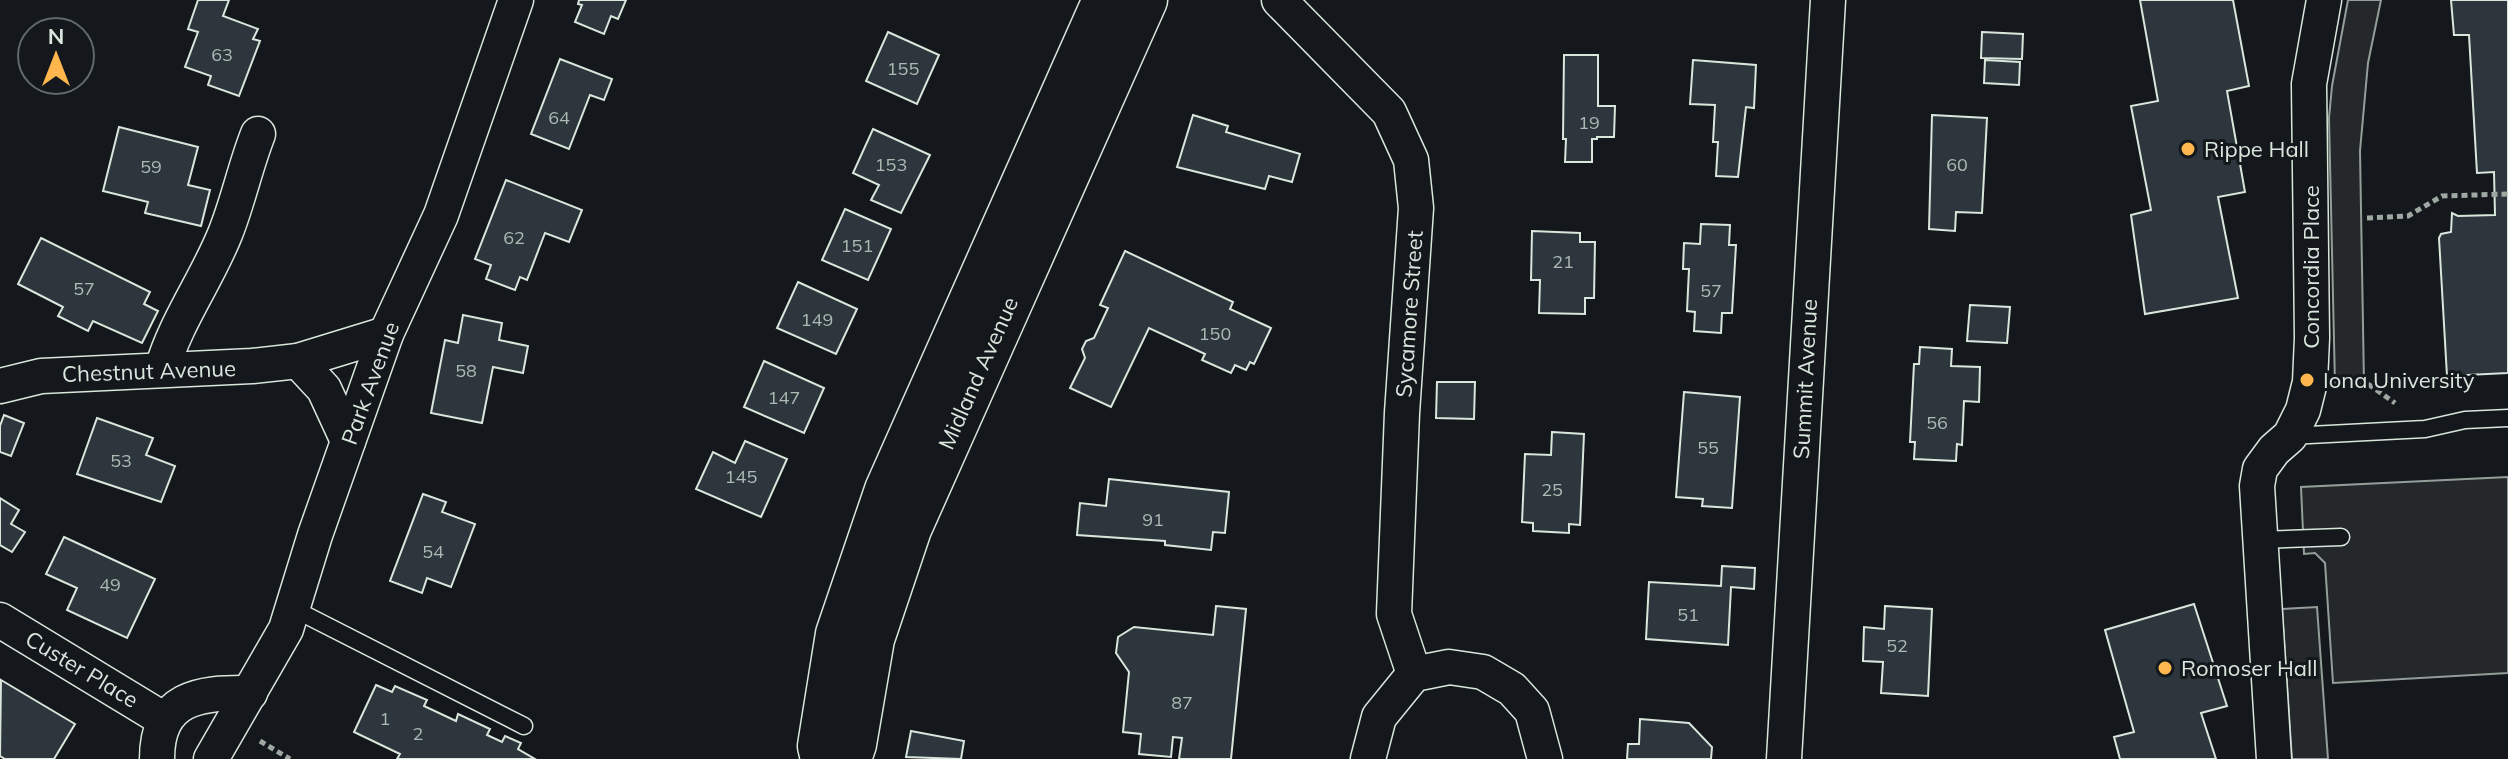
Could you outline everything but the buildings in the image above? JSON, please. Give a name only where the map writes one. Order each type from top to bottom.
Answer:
[{"type":"street","name":"Park Avenue","points":[[211,759],[286,629],[315,535],[386,334],[441,215],[516,0]]},
{"type":"street","name":"Midland Avenue","points":[[823,759],[820,746],[838,634],[887,490],[1105,0]]},
{"type":"street","name":"Midland Avenue","points":[[849,759],[872,639],[909,529],[1145,0]]},
{"type":"street","name":"Sycamore Street","points":[[1279,0],[1389,112],[1411,160],[1416,208],[1402,413],[1394,614],[1414,674]]},
{"type":"street","name":"Summit Avenue","points":[[1784,759],[1828,0]]},
{"type":"street","name":"Concordia Place","points":[[2274,759],[2257,486],[2260,469],[2274,450],[2290,436],[2303,410],[2310,382],[2309,84],[2324,0]]},
{"type":"street","points":[[162,369],[176,328],[209,271],[226,233],[258,134]]},
{"type":"street","name":"Chestnut Avenue","points":[[0,386],[41,376],[298,361],[386,334]]},
{"type":"street","points":[[298,361],[324,389],[348,441]]},
{"type":"street","name":"Custer Place","points":[[0,620],[163,719]]},
{"type":"street","points":[[1368,759],[1379,717],[1414,674],[1449,667],[1483,672],[1512,689],[1532,711],[1545,759]]},
{"type":"street","name":"Custer Place","points":[[157,759],[163,719],[176,708],[218,692],[250,693]]},
{"type":"lane","points":[[2290,436],[2425,429],[2465,420],[2508,418]]},
{"type":"lane","points":[[2260,540],[2341,537]]},
{"type":"lane","points":[[292,608],[524,726]]},
{"type":"path","points":[[2367,218],[2408,216],[2442,196],[2508,194]]},
{"type":"shaded area","points":[[2348,0],[2381,0],[2368,63],[2360,151],[2364,384],[2335,385],[2329,118]]},
{"type":"shaded area","points":[[2508,477],[2508,673],[2333,683],[2325,563],[2315,553],[2304,554],[2301,487]]},
{"type":"shaded area","points":[[2317,607],[2328,759],[2292,759],[2282,609]]},
{"type":"place","name":"Rippe Hall","points":[[2188,149]]},
{"type":"place","name":"Iona University","points":[[2307,380]]},
{"type":"place","name":"Romoser Hall","points":[[2165,668]]}]
